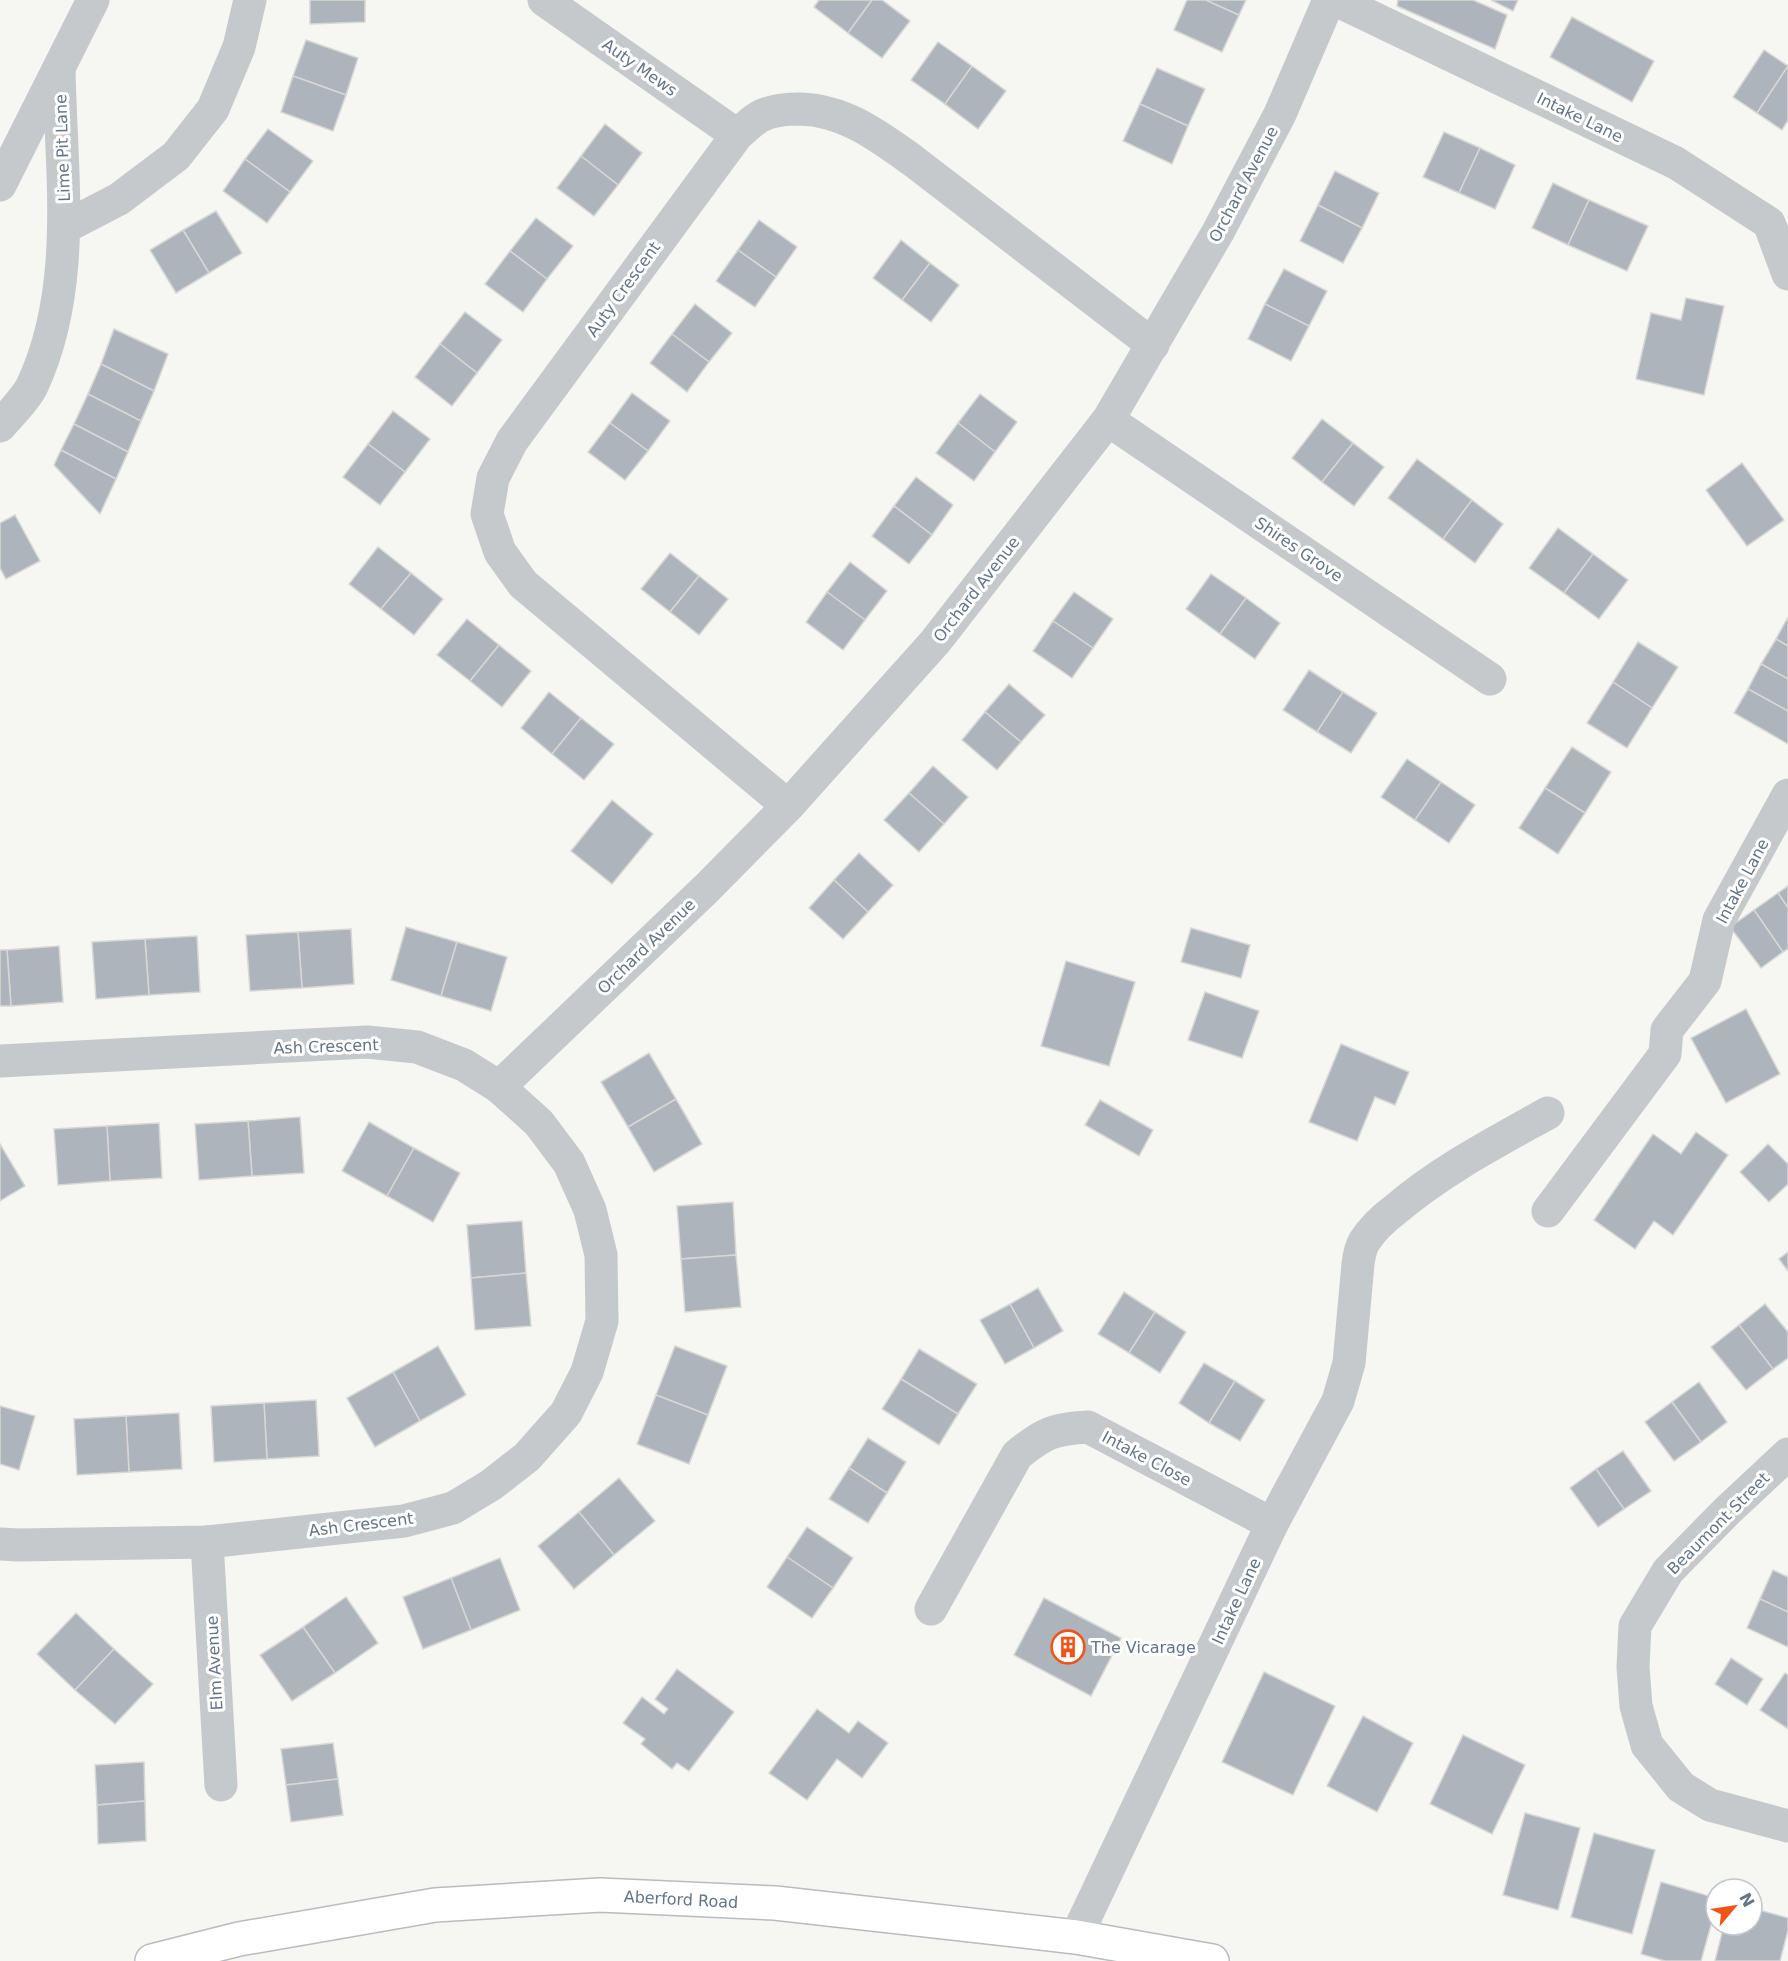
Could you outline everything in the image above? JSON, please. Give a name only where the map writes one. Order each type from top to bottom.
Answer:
[{"type":"main road","name":"Aberford Road","points":[[152,1961],[239,1939],[435,1905],[600,1895],[775,1904],[1076,1937],[1212,1961]]},
{"type":"street","name":"Lime Pit Lane","points":[[0,185],[93,0]]},
{"type":"street","name":"Lime Pit Lane","points":[[65,227],[119,199],[176,156],[213,108],[239,47],[250,0]]},
{"type":"street","name":"Auty Mews","points":[[544,0],[737,135]]},
{"type":"street","name":"Orchard Avenue","points":[[499,1087],[707,888],[788,806],[935,642],[1108,420],[1218,232],[1280,114],[1329,0]]},
{"type":"street","name":"Intake Lane","points":[[1336,0],[1677,163],[1769,223],[1788,274]]},
{"type":"street","name":"Lime Pit Lane","points":[[0,426],[31,389],[54,328],[65,227],[59,69]]},
{"type":"street","name":"Auty Crescent","points":[[788,806],[523,584],[501,552],[487,514],[493,478],[512,441],[737,135],[759,117],[784,108],[816,109],[850,119],[878,135],[912,160],[1153,345]]},
{"type":"street","name":"Shires Grove","points":[[1108,420],[1490,679]]},
{"type":"street","name":"Intake Lane","points":[[1548,1211],[1665,1054],[1667,1030],[1705,981],[1719,920],[1788,795]]},
{"type":"street","name":"Ash Crescent","points":[[0,1061],[367,1042],[417,1047],[464,1065],[499,1087],[539,1123],[568,1163],[590,1210],[601,1255],[602,1321],[587,1372],[566,1413],[527,1457],[491,1485],[453,1508],[404,1521],[207,1542],[0,1544]]},
{"type":"street","name":"Intake Lane","points":[[1076,1937],[1272,1524],[1338,1401],[1350,1363],[1359,1251],[1383,1219],[1419,1190],[1475,1153],[1548,1113]]},
{"type":"street","name":"Intake Close","points":[[931,1609],[1017,1455],[1038,1437],[1062,1429],[1088,1427],[1272,1524]]},
{"type":"street","name":"Beaumont Street","points":[[1788,1454],[1727,1510],[1668,1571],[1635,1626],[1633,1667],[1636,1706],[1647,1744],[1681,1787],[1710,1805],[1788,1826]]},
{"type":"street","name":"Elm Avenue","points":[[207,1542],[221,1785]]},
{"type":"building","points":[[310,0],[365,0],[365,22],[310,24]]},
{"type":"building","points":[[819,0],[872,0],[848,33],[814,7]]},
{"type":"building","points":[[872,0],[882,0],[910,21],[882,58],[848,33]]},
{"type":"building","points":[[1187,0],[1206,0],[1239,15],[1222,52],[1174,30]]},
{"type":"building","points":[[1206,0],[1246,0],[1239,15]]},
{"type":"building","points":[[1398,0],[1473,0],[1507,15],[1495,49],[1397,6]]},
{"type":"building","points":[[1491,0],[1518,0],[1513,11]]},
{"type":"building","points":[[1572,17],[1654,61],[1632,102],[1550,57]]},
{"type":"building","points":[[306,40],[358,58],[346,95],[293,76]]},
{"type":"building","points":[[938,42],[972,66],[945,104],[911,80]]},
{"type":"building","points":[[1764,50],[1788,66],[1757,113],[1733,97]]},
{"type":"building","points":[[972,66],[1006,91],[978,129],[945,104]]},
{"type":"building","points":[[1788,66],[1788,120],[1782,130],[1757,113]]},
{"type":"building","points":[[1157,68],[1205,89],[1188,126],[1140,104]]},
{"type":"building","points":[[293,76],[346,95],[333,131],[281,112]]},
{"type":"building","points":[[1140,104],[1188,126],[1172,164],[1123,141]]},
{"type":"building","points":[[605,124],[642,153],[618,185],[581,156]]},
{"type":"building","points":[[268,129],[313,161],[290,192],[245,159]]},
{"type":"building","points":[[1444,132],[1480,148],[1459,193],[1423,177]]},
{"type":"building","points":[[1480,148],[1515,165],[1495,209],[1459,193]]},
{"type":"building","points":[[581,156],[618,185],[594,216],[557,188]]},
{"type":"building","points":[[245,159],[290,192],[267,223],[223,191]]},
{"type":"building","points":[[1335,171],[1379,193],[1362,228],[1318,205]]},
{"type":"building","points":[[1553,183],[1589,200],[1568,245],[1532,228]]},
{"type":"building","points":[[1589,200],[1648,226],[1627,271],[1568,245]]},
{"type":"building","points":[[1318,205],[1362,228],[1343,263],[1300,241]]},
{"type":"building","points":[[216,211],[242,253],[209,273],[183,230]]},
{"type":"building","points":[[536,218],[573,246],[547,279],[510,251]]},
{"type":"building","points":[[759,220],[797,247],[776,277],[738,250]]},
{"type":"building","points":[[183,230],[209,273],[176,293],[150,250]]},
{"type":"building","points":[[901,240],[930,263],[902,300],[873,278]]},
{"type":"building","points":[[738,250],[776,277],[755,307],[716,281]]},
{"type":"building","points":[[510,251],[547,279],[523,312],[485,284]]},
{"type":"building","points":[[930,263],[959,285],[931,322],[902,300]]},
{"type":"building","points":[[1284,269],[1327,291],[1309,326],[1265,304]]},
{"type":"building","points":[[1686,298],[1724,306],[1704,395],[1636,379],[1651,313],[1681,320]]},
{"type":"building","points":[[695,304],[732,333],[709,362],[672,334]]},
{"type":"building","points":[[1265,304],[1309,326],[1291,361],[1248,339]]},
{"type":"building","points":[[465,312],[502,340],[477,373],[440,344]]},
{"type":"building","points":[[114,329],[168,354],[154,391],[101,364]]},
{"type":"building","points":[[672,334],[709,362],[687,392],[650,363]]},
{"type":"building","points":[[440,344],[477,373],[452,406],[415,377]]},
{"type":"building","points":[[101,364],[154,391],[141,421],[88,394]]},
{"type":"building","points":[[632,393],[670,421],[648,451],[610,423]]},
{"type":"building","points":[[88,394],[141,421],[128,452],[74,424]]},
{"type":"building","points":[[980,394],[1017,422],[995,452],[958,423]]},
{"type":"building","points":[[393,411],[430,439],[405,472],[368,444]]},
{"type":"building","points":[[1322,419],[1353,443],[1322,482],[1292,458]]},
{"type":"building","points":[[610,423],[648,451],[625,480],[588,452]]},
{"type":"building","points":[[958,423],[995,452],[974,481],[936,453]]},
{"type":"building","points":[[74,424],[128,452],[116,479],[61,450]]},
{"type":"building","points":[[1353,443],[1384,467],[1354,506],[1322,482]]},
{"type":"building","points":[[368,444],[405,472],[380,505],[343,477]]},
{"type":"building","points":[[61,450],[116,479],[100,514],[54,465]]},
{"type":"building","points":[[1417,459],[1472,500],[1443,539],[1388,498]]},
{"type":"building","points":[[1742,463],[1784,520],[1747,546],[1706,490]]},
{"type":"building","points":[[916,477],[953,505],[932,535],[894,506]]},
{"type":"building","points":[[1472,500],[1503,524],[1475,563],[1443,539]]},
{"type":"building","points":[[894,506],[932,535],[909,564],[872,536]]},
{"type":"building","points":[[15,515],[40,561],[6,579],[0,568],[0,523]]},
{"type":"building","points":[[1558,528],[1593,554],[1564,593],[1529,568]]},
{"type":"building","points":[[378,547],[411,573],[381,609],[349,584]]},
{"type":"building","points":[[670,553],[699,576],[670,612],[641,589]]},
{"type":"building","points":[[1593,554],[1628,580],[1599,619],[1564,593]]},
{"type":"building","points":[[850,562],[887,591],[865,620],[827,592]]},
{"type":"building","points":[[411,573],[443,599],[414,635],[381,609]]},
{"type":"building","points":[[1211,574],[1246,598],[1220,634],[1186,609]]},
{"type":"building","points":[[699,576],[728,599],[699,635],[670,612]]},
{"type":"building","points":[[827,592],[865,620],[843,650],[806,622]]},
{"type":"building","points":[[1074,592],[1113,619],[1093,648],[1053,621]]},
{"type":"building","points":[[1246,598],[1280,623],[1255,659],[1220,634]]},
{"type":"building","points":[[1788,617],[1788,646],[1776,639]]},
{"type":"building","points":[[467,619],[499,645],[470,681],[437,655]]},
{"type":"building","points":[[1053,621],[1093,648],[1072,678],[1033,651]]},
{"type":"building","points":[[1776,639],[1788,646],[1788,679],[1761,664]]},
{"type":"building","points":[[1638,642],[1678,667],[1652,708],[1613,682]]},
{"type":"building","points":[[499,645],[531,671],[502,707],[470,681]]},
{"type":"building","points":[[1761,664],[1788,679],[1788,711],[1748,689]]},
{"type":"building","points":[[1309,670],[1343,692],[1317,732],[1283,710]]},
{"type":"building","points":[[1613,682],[1652,708],[1627,748],[1587,723]]},
{"type":"building","points":[[1009,684],[1045,715],[1021,742],[985,712]]},
{"type":"building","points":[[1748,689],[1788,711],[1788,744],[1734,713]]},
{"type":"building","points":[[549,692],[581,718],[552,754],[521,728]]},
{"type":"building","points":[[1343,692],[1377,713],[1351,753],[1317,732]]},
{"type":"building","points":[[985,712],[1021,742],[997,770],[962,740]]},
{"type":"building","points":[[581,718],[614,744],[584,780],[552,754]]},
{"type":"building","points":[[1572,747],[1611,772],[1585,813],[1545,788]]},
{"type":"building","points":[[1407,759],[1441,782],[1415,820],[1381,797]]},
{"type":"building","points":[[933,766],[968,797],[944,824],[909,793]]},
{"type":"building","points":[[1441,782],[1475,805],[1449,843],[1415,820]]},
{"type":"building","points":[[1545,788],[1585,813],[1558,854],[1519,828]]},
{"type":"building","points":[[909,793],[944,824],[919,852],[884,820]]},
{"type":"building","points":[[612,800],[653,834],[612,884],[571,851]]},
{"type":"building","points":[[859,853],[893,885],[868,912],[834,880]]},
{"type":"building","points":[[834,880],[868,912],[843,939],[809,908]]},
{"type":"building","points":[[1788,886],[1788,908],[1778,893]]},
{"type":"building","points":[[1778,893],[1788,908],[1788,949],[1783,952],[1754,910]]},
{"type":"building","points":[[1754,910],[1783,952],[1761,968],[1730,927]]},
{"type":"building","points":[[406,927],[457,942],[441,996],[391,980]]},
{"type":"building","points":[[1191,928],[1250,945],[1241,978],[1181,962]]},
{"type":"building","points":[[351,929],[354,984],[302,988],[298,932]]},
{"type":"building","points":[[298,932],[302,988],[250,991],[246,935]]},
{"type":"building","points":[[197,936],[200,992],[149,995],[145,939]]},
{"type":"building","points":[[145,939],[149,995],[96,999],[92,942]]},
{"type":"building","points":[[457,942],[507,957],[491,1011],[441,996]]},
{"type":"building","points":[[59,946],[63,1002],[11,1006],[7,950]]},
{"type":"building","points":[[0,950],[7,950],[11,1006],[0,1006]]},
{"type":"building","points":[[1066,961],[1135,982],[1109,1066],[1041,1046]]},
{"type":"building","points":[[1205,992],[1259,1011],[1242,1058],[1188,1040]]},
{"type":"building","points":[[1746,1009],[1780,1074],[1726,1103],[1691,1038]]},
{"type":"building","points":[[1341,1044],[1409,1072],[1395,1105],[1375,1097],[1357,1141],[1309,1122]]},
{"type":"building","points":[[649,1053],[676,1099],[628,1127],[601,1082]]},
{"type":"building","points":[[676,1099],[702,1144],[654,1172],[628,1127]]},
{"type":"building","points":[[1100,1100],[1153,1130],[1139,1156],[1085,1125]]},
{"type":"building","points":[[300,1117],[304,1173],[252,1176],[248,1121]]},
{"type":"building","points":[[248,1121],[252,1176],[199,1180],[195,1124]]},
{"type":"building","points":[[369,1122],[414,1148],[387,1196],[342,1171]]},
{"type":"building","points":[[159,1123],[162,1178],[110,1181],[107,1126]]},
{"type":"building","points":[[107,1126],[110,1181],[58,1185],[54,1129]]},
{"type":"building","points":[[1696,1132],[1728,1155],[1673,1235],[1654,1221],[1635,1249],[1594,1220],[1653,1134],[1681,1154]]},
{"type":"building","points":[[0,1144],[25,1186],[0,1201]]},
{"type":"building","points":[[1768,1144],[1788,1164],[1788,1184],[1769,1202],[1740,1172]]},
{"type":"building","points":[[414,1148],[460,1173],[433,1222],[387,1196]]},
{"type":"building","points":[[733,1202],[736,1255],[681,1259],[677,1206]]},
{"type":"building","points":[[522,1221],[526,1273],[471,1278],[467,1225]]},
{"type":"building","points":[[1788,1252],[1788,1271],[1779,1259]]},
{"type":"building","points":[[736,1255],[741,1307],[685,1312],[681,1259]]},
{"type":"building","points":[[526,1273],[531,1326],[475,1330],[471,1278]]},
{"type":"building","points":[[1038,1288],[1063,1331],[1034,1348],[1010,1304]]},
{"type":"building","points":[[1124,1292],[1155,1312],[1129,1353],[1098,1334]]},
{"type":"building","points":[[1010,1304],[1034,1348],[1005,1364],[980,1320]]},
{"type":"building","points":[[1765,1304],[1788,1332],[1788,1358],[1773,1369],[1739,1325]]},
{"type":"building","points":[[1155,1312],[1186,1332],[1160,1373],[1129,1353]]},
{"type":"building","points":[[1739,1325],[1773,1369],[1746,1390],[1711,1347]]},
{"type":"building","points":[[438,1346],[466,1395],[420,1421],[393,1372]]},
{"type":"building","points":[[675,1346],[727,1366],[708,1415],[656,1395]]},
{"type":"building","points":[[919,1349],[977,1384],[958,1414],[901,1379]]},
{"type":"building","points":[[1204,1363],[1235,1381],[1209,1423],[1179,1403]]},
{"type":"building","points":[[393,1372],[420,1421],[375,1447],[347,1398]]},
{"type":"building","points":[[901,1379],[958,1414],[939,1445],[882,1409]]},
{"type":"building","points":[[1235,1381],[1265,1400],[1240,1441],[1209,1423]]},
{"type":"building","points":[[1699,1382],[1727,1422],[1701,1442],[1672,1402]]},
{"type":"building","points":[[656,1395],[708,1415],[689,1464],[637,1444]]},
{"type":"building","points":[[316,1400],[319,1456],[267,1459],[264,1403]]},
{"type":"building","points":[[1672,1402],[1701,1442],[1674,1461],[1645,1422]]},
{"type":"building","points":[[264,1403],[267,1459],[214,1462],[211,1406]]},
{"type":"building","points":[[0,1406],[35,1416],[19,1470],[0,1464]]},
{"type":"building","points":[[179,1413],[182,1469],[129,1472],[126,1416]]},
{"type":"building","points":[[126,1416],[129,1472],[77,1475],[74,1419]]},
{"type":"building","points":[[868,1438],[906,1462],[887,1493],[849,1468]]},
{"type":"building","points":[[1623,1451],[1651,1491],[1624,1509],[1596,1469]]},
{"type":"building","points":[[849,1468],[887,1493],[868,1523],[829,1499]]},
{"type":"building","points":[[1596,1469],[1624,1509],[1598,1527],[1570,1488]]},
{"type":"building","points":[[619,1478],[655,1521],[614,1555],[579,1512]]},
{"type":"building","points":[[579,1512],[614,1555],[574,1589],[538,1546]]},
{"type":"building","points":[[807,1527],[853,1558],[833,1588],[787,1557]]},
{"type":"building","points":[[787,1557],[833,1588],[812,1618],[767,1587]]},
{"type":"building","points":[[500,1558],[520,1610],[471,1630],[451,1578]]},
{"type":"building","points":[[1773,1570],[1788,1577],[1788,1612],[1760,1599]]},
{"type":"building","points":[[451,1578],[471,1630],[423,1649],[403,1597]]},
{"type":"building","points":[[346,1597],[378,1643],[335,1673],[303,1627]]},
{"type":"building","name":"The Vicarage","points":[[1044,1598],[1121,1638],[1091,1696],[1014,1655]]},
{"type":"building","points":[[1760,1599],[1788,1612],[1788,1647],[1747,1628]]},
{"type":"building","points":[[76,1613],[114,1649],[75,1690],[37,1654]]},
{"type":"building","points":[[303,1627],[335,1673],[292,1701],[260,1655]]},
{"type":"building","points":[[114,1649],[153,1684],[115,1724],[75,1690]]},
{"type":"building","points":[[1731,1658],[1763,1679],[1747,1705],[1715,1684]]},
{"type":"building","points":[[677,1669],[734,1712],[689,1771],[677,1763],[672,1769],[641,1744],[645,1739],[623,1723],[642,1697],[664,1714],[668,1709],[655,1699]]},
{"type":"building","points":[[1264,1672],[1335,1706],[1293,1795],[1222,1762]]},
{"type":"building","points":[[1785,1673],[1788,1675],[1788,1729],[1760,1710]]},
{"type":"building","points":[[817,1709],[849,1733],[858,1721],[888,1743],[862,1778],[837,1759],[807,1800],[769,1773]]},
{"type":"building","points":[[1363,1716],[1413,1743],[1377,1812],[1327,1786]]},
{"type":"building","points":[[1463,1735],[1525,1765],[1492,1834],[1430,1804]]},
{"type":"building","points":[[333,1743],[338,1779],[286,1785],[281,1749]]},
{"type":"building","points":[[144,1762],[145,1801],[97,1805],[95,1765]]},
{"type":"building","points":[[338,1779],[343,1815],[291,1822],[286,1785]]},
{"type":"building","points":[[145,1801],[146,1841],[98,1844],[97,1805]]},
{"type":"building","points":[[1525,1813],[1580,1828],[1558,1910],[1503,1895]]},
{"type":"building","points":[[1594,1833],[1655,1850],[1632,1934],[1571,1917]]},
{"type":"building","points":[[1661,1882],[1704,1895],[1704,1937],[1708,1937],[1701,1961],[1665,1961],[1641,1954]]},
{"type":"building","points":[[1764,1911],[1788,1918],[1788,1930],[1780,1961],[1715,1961],[1721,1937],[1764,1937]]},
{"type":"place","name":"The Vicarage","points":[[1068,1647]]}]
